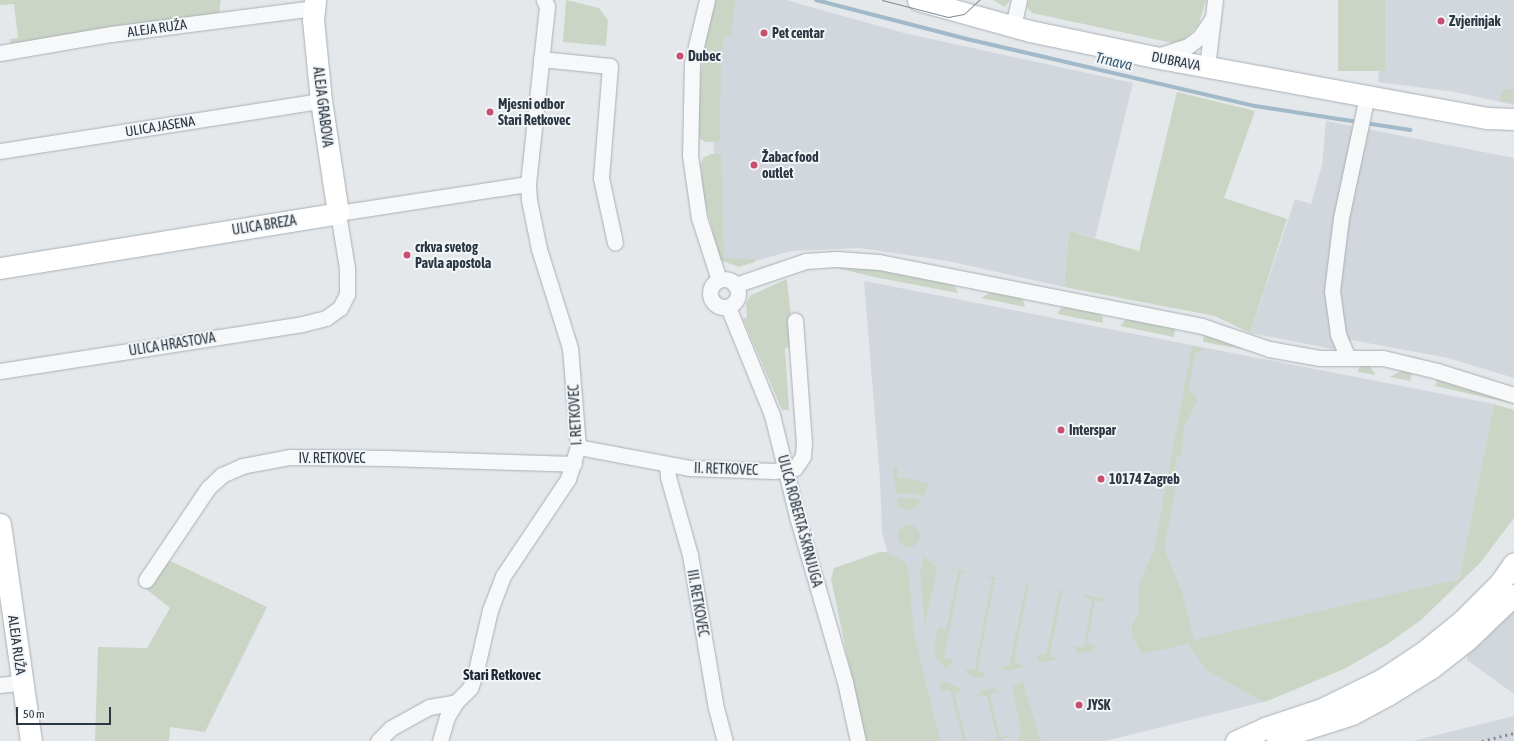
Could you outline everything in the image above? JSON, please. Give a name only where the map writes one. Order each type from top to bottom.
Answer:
[{"type":"main road","name":"DUBRAVA","points":[[918,0],[1013,26],[1154,57],[1487,118]]},
{"type":"main road","name":"ALEJA GRABOVA","points":[[314,4],[321,101],[338,213]]},
{"type":"main road","points":[[1487,118],[1514,119]]},
{"type":"main road","points":[[1487,118],[1514,130]]},
{"type":"main road","name":"ULICA BREZA","points":[[0,268],[338,213]]},
{"type":"main road","name":"ALEJA RUŽA","points":[[0,524],[4,583],[31,741]]},
{"type":"main road","points":[[1236,741],[1265,728],[1322,709],[1383,679],[1425,651],[1463,620],[1500,582],[1514,563]]},
{"type":"main road","points":[[1261,741],[1314,728],[1352,714],[1389,694],[1447,656],[1514,595]]},
{"type":"street","name":"I. RETKOVEC","points":[[440,741],[447,718],[456,702],[470,688],[475,676],[490,610],[503,576],[568,479],[574,464],[578,447],[570,348],[539,250],[528,184],[547,6],[544,0]]},
{"type":"street","points":[[707,0],[692,63],[690,155],[699,218],[719,280]]},
{"type":"street","points":[[1013,26],[1019,0]]},
{"type":"street","points":[[1207,67],[1215,0]]},
{"type":"street","name":"ALEJA RUŽA","points":[[0,53],[111,34],[314,4]]},
{"type":"street","points":[[1154,57],[1188,46],[1200,37],[1212,19]]},
{"type":"street","points":[[541,59],[610,66],[601,178],[615,243]]},
{"type":"street","points":[[1348,358],[1338,334],[1332,291],[1341,218],[1367,96]]},
{"type":"street","name":"ULICA JASENA","points":[[0,151],[321,101]]},
{"type":"street","name":"ULICA BREZA","points":[[338,213],[528,184]]},
{"type":"street","name":"ULICA HRASTOVA","points":[[0,371],[302,324],[326,318],[340,308],[347,294],[347,268],[338,213]]},
{"type":"street","points":[[735,285],[806,261],[856,259],[902,266],[1194,325],[1270,348],[1320,358],[1370,356],[1390,360],[1514,395]]},
{"type":"street","points":[[719,280],[728,280],[735,285],[737,298],[728,306],[717,305],[712,299],[710,290],[719,280]]},
{"type":"street","name":"ULICA ROBERTA ŠKRNJUGA","points":[[728,306],[772,415],[785,470],[845,682],[858,741]]},
{"type":"street","points":[[785,470],[795,468],[800,464],[804,443],[795,320]]},
{"type":"street","name":"II. RETKOVEC","points":[[578,447],[667,465],[785,470]]},
{"type":"street","name":"IV. RETKOVEC","points":[[146,580],[208,488],[222,475],[242,466],[290,457],[387,458],[574,464]]},
{"type":"street","name":"III. RETKOVEC","points":[[667,465],[668,477],[690,554],[716,708],[725,741]]},
{"type":"street","points":[[0,685],[22,682]]},
{"type":"street","points":[[378,741],[391,728],[429,707],[456,702]]},
{"type":"shaded area","points":[[730,0],[786,0],[904,33],[1133,83],[1095,238],[1069,231],[1064,287],[948,261],[860,248],[791,251],[752,262],[724,260],[711,120],[722,23]]},
{"type":"shaded area","points":[[1385,0],[1514,0],[1514,105],[1455,92],[1378,82]]},
{"type":"shaded area","points":[[1326,121],[1514,158],[1514,378],[1448,358],[1351,340],[1333,349],[1250,333],[1295,199],[1311,204],[1322,165]]},
{"type":"shaded area","points":[[864,281],[1494,404],[1459,579],[1188,644],[1206,670],[1263,702],[1105,741],[938,741],[882,532],[880,479]]},
{"type":"shaded area","points":[[1514,603],[1514,694],[1467,660],[1467,654],[1483,641]]},
{"type":"shaded area","points":[[1514,716],[1514,741],[1413,741]]},
{"type":"green space","points":[[0,0],[221,0],[219,14],[11,44],[10,39],[18,38],[14,4],[0,5]]},
{"type":"green space","points":[[566,0],[599,8],[608,20],[606,46],[563,42]]},
{"type":"green space","points":[[716,0],[735,0],[731,37],[724,36],[721,57],[720,141],[705,142],[698,137],[698,119],[701,73],[708,29]]},
{"type":"green space","points":[[993,0],[1010,0],[1005,7]]},
{"type":"green space","points":[[1029,0],[1206,0],[1198,26],[1184,40],[1173,43],[1032,13],[1027,7]]},
{"type":"green space","points":[[1338,0],[1385,0],[1385,71],[1338,71]]},
{"type":"green space","points":[[1505,89],[1514,90],[1514,103],[1500,101],[1501,93]]},
{"type":"green space","points":[[1177,92],[1255,111],[1224,198],[1287,219],[1250,333],[1215,316],[1064,287],[1069,231],[1139,251]]},
{"type":"green space","points":[[711,154],[721,154],[724,258],[755,259],[755,262],[739,267],[720,260],[703,193],[701,164],[703,158]]},
{"type":"green space","points":[[830,266],[861,266],[954,284],[958,293],[874,277],[837,268],[813,268]]},
{"type":"green space","points":[[787,279],[794,347],[785,348],[789,410],[782,410],[743,319],[747,317],[746,303],[751,295]]},
{"type":"green space","points":[[991,292],[1018,297],[1023,300],[1025,307],[981,298]]},
{"type":"green space","points":[[1066,307],[1096,312],[1103,317],[1103,323],[1057,314],[1061,308]]},
{"type":"green space","points":[[1131,319],[1175,327],[1174,337],[1120,326],[1125,320]]},
{"type":"green space","points":[[1204,333],[1232,345],[1247,350],[1203,342]]},
{"type":"green space","points":[[1192,346],[1206,349],[1196,352],[1188,389],[1198,399],[1184,428],[1181,456],[1177,456],[1174,476],[1177,481],[1164,548],[1182,592],[1194,640],[1459,579],[1494,404],[1514,410],[1514,518],[1480,563],[1421,620],[1386,645],[1346,668],[1270,700],[1263,702],[1206,670],[1188,644],[1142,654],[1132,636],[1132,624],[1138,615],[1139,584],[1154,550]]},
{"type":"green space","points":[[1360,364],[1368,364],[1376,375],[1358,372]]},
{"type":"green space","points":[[1401,371],[1412,373],[1410,381],[1390,377]]},
{"type":"green space","points":[[1438,378],[1514,402],[1514,404],[1435,386]]},
{"type":"green space","points":[[893,466],[898,467],[898,477],[929,483],[923,497],[917,494],[896,494]]},
{"type":"green space","points":[[897,498],[914,498],[920,501],[916,508],[909,511],[898,506]]},
{"type":"green space","points":[[909,525],[917,528],[920,536],[917,544],[909,547],[901,544],[898,536],[901,528]]},
{"type":"green space","points":[[880,552],[887,552],[905,562],[908,567],[914,634],[940,741],[865,741],[831,579],[834,568]]},
{"type":"green space","points":[[924,556],[937,568],[925,625],[920,572]]},
{"type":"green space","points":[[162,557],[267,607],[205,732],[170,727],[169,741],[95,741],[98,647],[147,648],[170,608],[145,588]]},
{"type":"green space","points":[[950,569],[971,573],[961,573],[944,658],[953,660],[952,663],[946,668],[937,659],[934,647],[938,628],[946,629],[958,572]]},
{"type":"green space","points":[[984,575],[1004,579],[995,579],[977,670],[986,674],[983,677],[975,678],[970,676],[965,669],[975,669],[992,579]]},
{"type":"green space","points":[[1020,583],[1034,585],[1029,585],[1014,662],[1023,665],[1023,667],[1006,671],[1000,666],[1009,666],[1026,585]]},
{"type":"green space","points":[[1050,588],[1071,594],[1062,593],[1050,655],[1058,659],[1042,663],[1038,661],[1037,656],[1046,654],[1059,592]]},
{"type":"green space","points":[[1084,595],[1105,599],[1105,602],[1095,600],[1087,643],[1096,646],[1092,651],[1078,654],[1074,648],[1075,646],[1084,647],[1092,600],[1084,598]]},
{"type":"green space","points":[[945,681],[963,690],[955,694],[966,741],[963,741],[950,690],[941,692],[940,684]]},
{"type":"green space","points":[[1023,681],[1041,741],[1018,741],[1021,730],[1012,687]]},
{"type":"green space","points":[[995,688],[999,692],[990,695],[1000,737],[1010,735],[1003,740],[989,741],[997,738],[987,696],[979,697],[977,695],[982,690]]},
{"type":"waterway","name":"Trnava","points":[[816,0],[967,39],[1255,106],[1358,122]]},
{"type":"waterway","name":"Trnava","points":[[1365,123],[1410,130]]},
{"type":"tram line","points":[[882,0],[948,17],[964,14],[979,0]]},
{"type":"railway","points":[[1482,741],[1514,733]]},
{"type":"place","name":"Zvjerinjak","points":[[1441,21]]},
{"type":"place","name":"Pet centar","points":[[764,33]]},
{"type":"place","name":"Dubec","points":[[680,56]]},
{"type":"place","name":"Mjesni odbor Stari Retkovec","points":[[490,112]]},
{"type":"place","name":"Žabac food outlet","points":[[754,165]]},
{"type":"place","name":"crkva svetog Pavla apostola","points":[[407,255]]},
{"type":"place","name":"Interspar","points":[[1061,430]]},
{"type":"place","name":"10174 Zagreb","points":[[1101,479]]},
{"type":"place","name":"JYSK","points":[[1079,705]]},
{"type":"district","name":"Stari Retkovec","points":[[502,675]]}]
